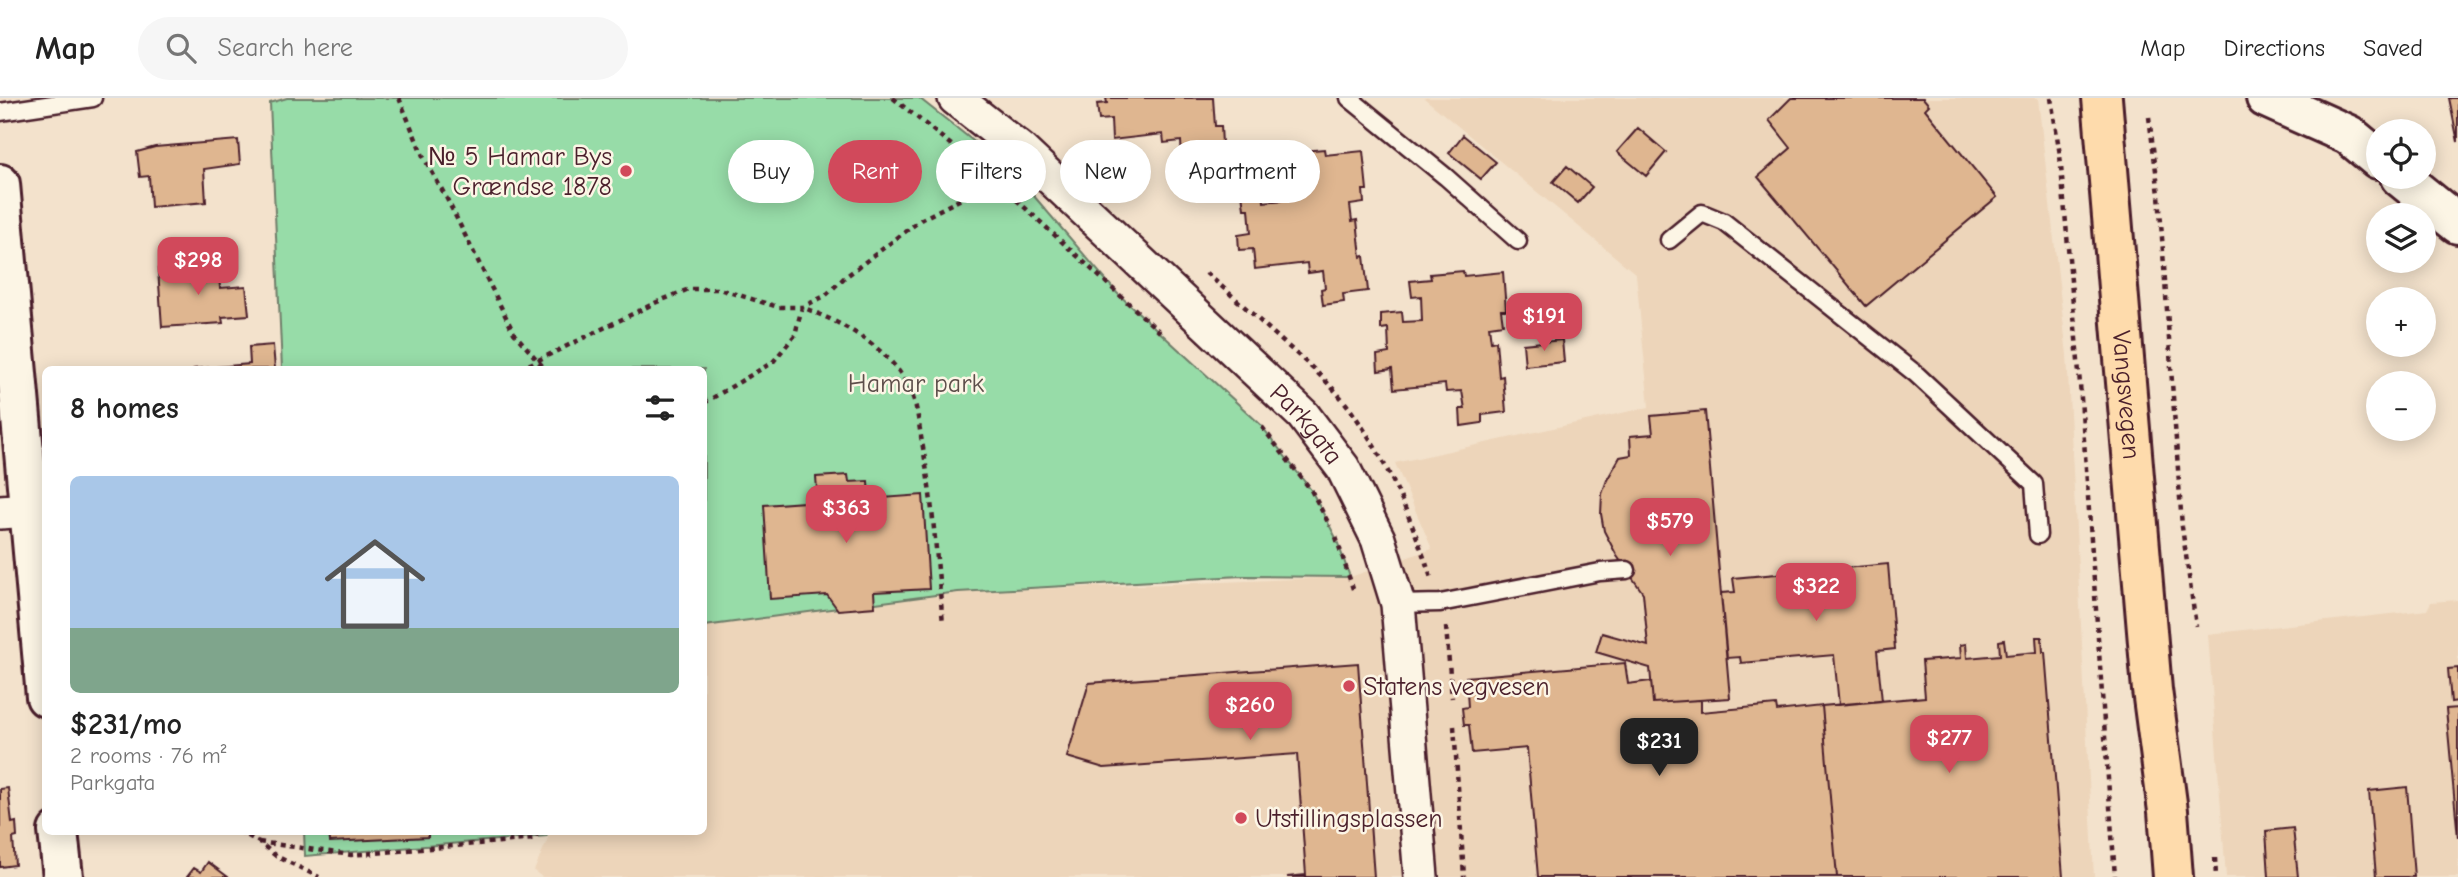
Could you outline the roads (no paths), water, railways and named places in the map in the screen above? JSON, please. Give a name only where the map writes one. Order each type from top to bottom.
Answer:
[{"type":"highway","name":"Vangsvegen","points":[[2118,103],[2152,690],[2168,811],[2173,877]]},
{"type":"highway","name":"Vangsvegen","points":[[2147,877],[2144,832],[2152,690]]},
{"type":"main road","points":[[2266,98],[2348,135],[2366,149]]},
{"type":"main road","points":[[0,184],[26,506],[42,658]]},
{"type":"main road","points":[[2415,189],[2458,224]]},
{"type":"main road","points":[[58,835],[63,877]]},
{"type":"street","name":"Parkgata","points":[[977,105],[1021,150],[1303,415],[1343,468],[1378,539],[1398,604],[1421,877]]},
{"type":"lane","points":[[0,112],[93,98]]},
{"type":"lane","points":[[1349,98],[1518,240]]},
{"type":"lane","points":[[1669,240],[1702,213],[1724,222],[1916,374],[2034,484],[2039,535]]},
{"type":"lane","points":[[1398,604],[1440,603],[1600,572],[1627,570]]},
{"type":"place","name":"№ 5 Hamar Bys Grændse 1878","points":[[626,171]]},
{"type":"place","name":"Statens vegvesen","points":[[1349,686]]},
{"type":"place","name":"Utstillingsplassen","points":[[1241,818]]},
{"type":"park label","name":"Hamar park","points":[[916,383]]}]
